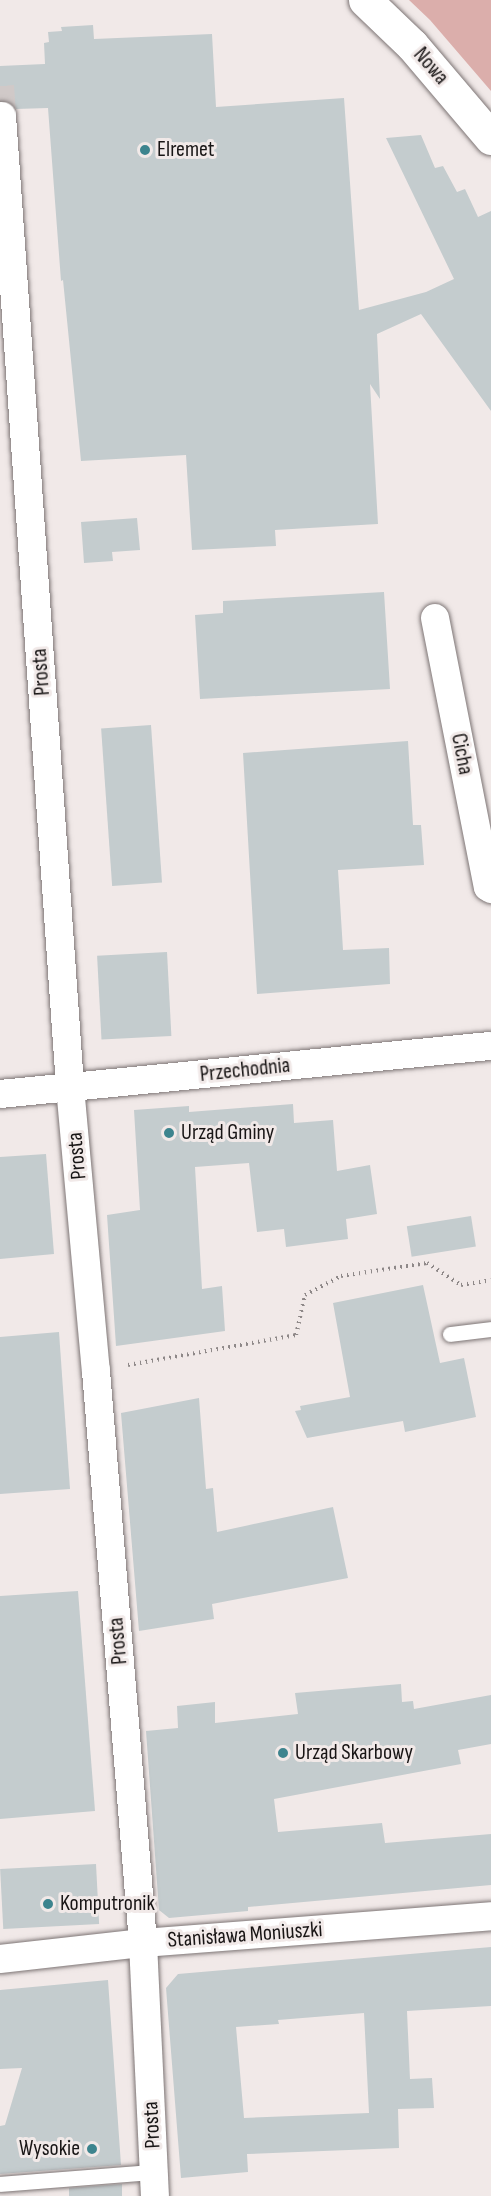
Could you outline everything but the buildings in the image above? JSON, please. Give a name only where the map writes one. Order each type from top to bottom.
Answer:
[{"type":"street","name":"Nowa","points":[[365,0],[412,45],[491,138]]},
{"type":"street","name":"Prosta","points":[[2,116],[70,1087],[143,1943],[155,2184]]},
{"type":"street","name":"Cicha","points":[[435,618],[488,887],[491,889]]},
{"type":"street","name":"Przechodnia","points":[[0,1094],[491,1046]]},
{"type":"street","name":"Stanisława Moniuszki","points":[[0,1959],[143,1943],[491,1916]]},
{"type":"lane","points":[[450,1334],[491,1329]]},
{"type":"lane","points":[[0,2184],[155,2184]]},
{"type":"path","points":[[96,1371],[296,1335],[305,1295],[341,1276],[427,1263],[461,1285],[491,1280]]},
{"type":"shaded area","points":[[409,0],[491,0],[491,91],[430,20]]},
{"type":"tunnel","points":[[0,86],[2,116]]},
{"type":"place","name":"Elremet","points":[[145,150]]},
{"type":"place","name":"Urząd Gminy","points":[[169,1133]]},
{"type":"place","name":"Urząd Skarbowy","points":[[283,1753]]},
{"type":"place","name":"Komputronik","points":[[48,1904]]},
{"type":"place","name":"Wysokie","points":[[92,2149]]}]
